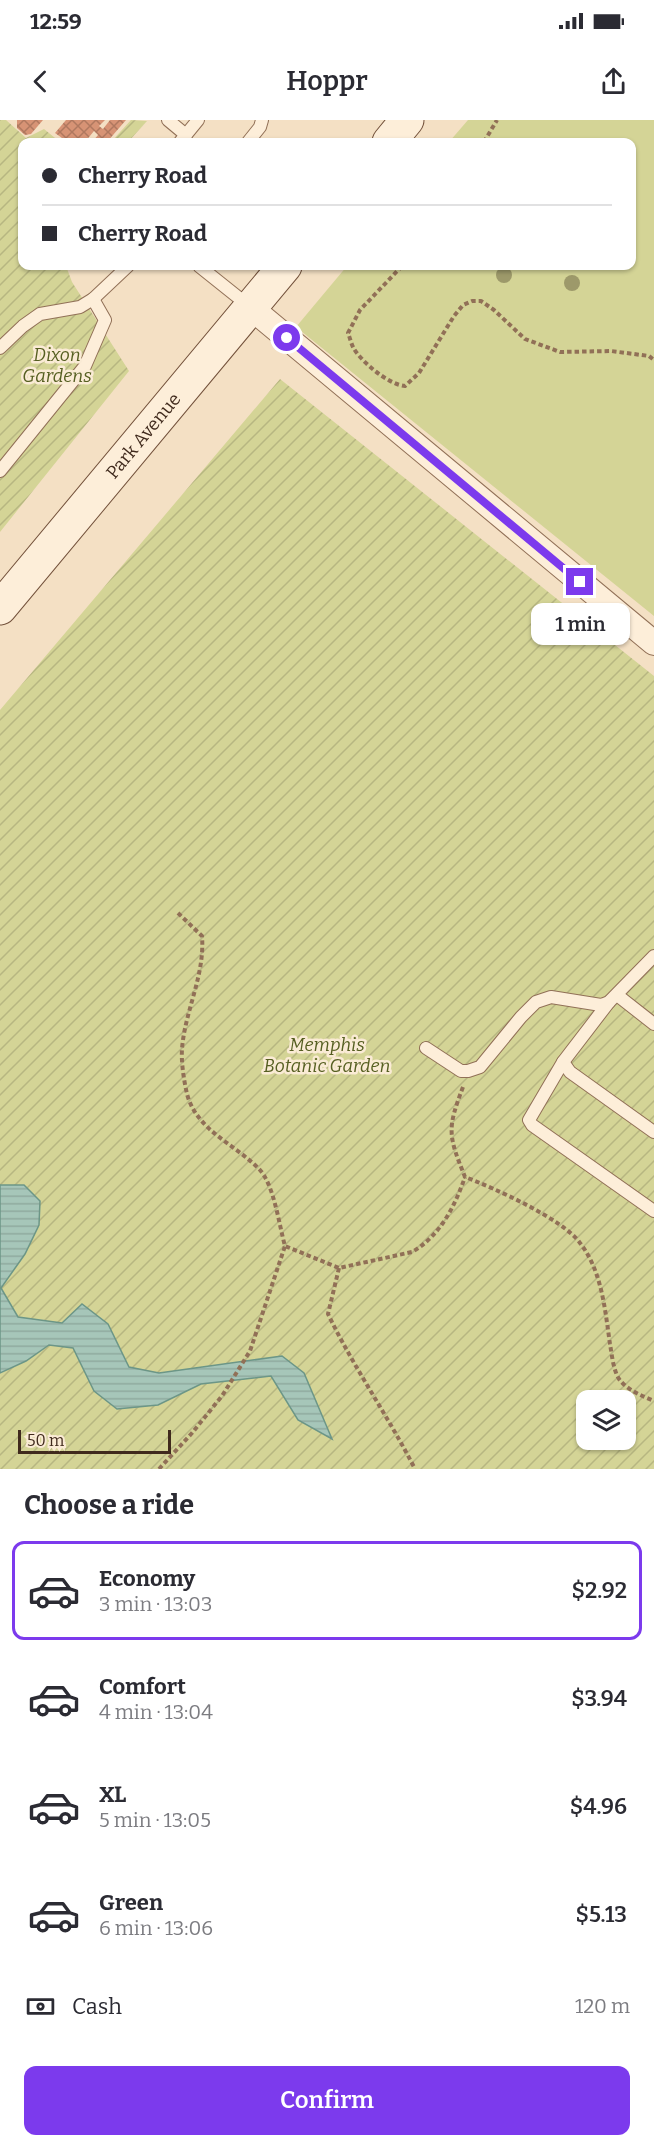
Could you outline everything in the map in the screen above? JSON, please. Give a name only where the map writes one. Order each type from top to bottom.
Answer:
[{"type":"main road","points":[[392,138],[408,120]]},
{"type":"main road","name":"Park Avenue","points":[[0,608],[282,270]]},
{"type":"street","points":[[250,307],[654,643]]},
{"type":"lane","points":[[168,120],[182,138]]},
{"type":"lane","points":[[184,138],[198,120]]},
{"type":"lane","points":[[251,138],[260,127],[262,120]]},
{"type":"lane","points":[[0,348],[23,326],[40,314],[80,307],[93,299],[122,270]]},
{"type":"lane","points":[[204,270],[250,307]]},
{"type":"lane","points":[[0,471],[85,366],[105,320],[93,299]]},
{"type":"lane","points":[[652,961],[613,998],[563,1062],[529,1120],[532,1125],[654,1211]]},
{"type":"lane","points":[[426,1048],[461,1071],[468,1071],[480,1067],[536,1002],[551,997],[600,1005],[613,998]]},
{"type":"lane","points":[[613,998],[654,1024]]},
{"type":"lane","points":[[563,1062],[570,1072],[654,1132]]},
{"type":"path","points":[[486,138],[497,120]]},
{"type":"path","points":[[398,270],[360,310],[348,333],[353,349],[363,360],[396,386],[405,386],[412,381],[454,316],[464,305],[472,301],[481,301],[494,310],[525,339],[560,352],[611,351],[649,356],[654,360]]},
{"type":"path","points":[[159,1469],[222,1396],[250,1351],[285,1246],[272,1194],[260,1170],[211,1130],[195,1112],[187,1093],[182,1049],[199,979],[203,950],[202,936],[178,913]]},
{"type":"path","points":[[468,1071],[454,1110],[450,1129],[453,1146],[465,1177],[555,1221],[570,1230],[582,1244],[603,1296],[614,1365],[619,1379],[630,1389],[654,1401]]},
{"type":"path","points":[[285,1246],[339,1268],[412,1252],[423,1246],[447,1218],[465,1177]]},
{"type":"path","points":[[339,1268],[328,1314],[415,1469]]},
{"type":"green space","name":"Dixon Gardens","points":[[0,120],[6,120],[26,138],[18,138],[18,270],[68,270],[72,282],[129,371],[0,532]]},
{"type":"green space","points":[[131,120],[147,121],[132,138],[115,138]]},
{"type":"green space","points":[[468,120],[654,120],[654,616],[296,327],[344,270],[636,270],[636,138],[452,138]]},
{"type":"green space","name":"Dixon Gardens","points":[[44,129],[55,138],[26,138]]},
{"type":"green space","name":"Memphis Botanic Garden","points":[[280,379],[654,676],[654,1469],[0,1469],[0,710]]},
{"type":"shaded area","points":[[0,1185],[24,1185],[40,1201],[39,1225],[25,1254],[1,1288],[18,1317],[62,1323],[82,1304],[108,1324],[129,1367],[159,1373],[282,1356],[304,1373],[332,1439],[298,1420],[271,1376],[201,1384],[158,1405],[117,1409],[94,1391],[73,1348],[49,1345],[26,1361],[0,1373]]},
{"type":"building","points":[[17,120],[43,120],[31,134],[25,135],[17,128]]},
{"type":"building","points":[[66,120],[105,120],[99,126],[103,129],[110,120],[126,120],[110,138],[95,138],[98,135],[94,131],[88,138],[62,138],[55,133]]},
{"type":"route","points":[[287,338],[580,582]]}]
